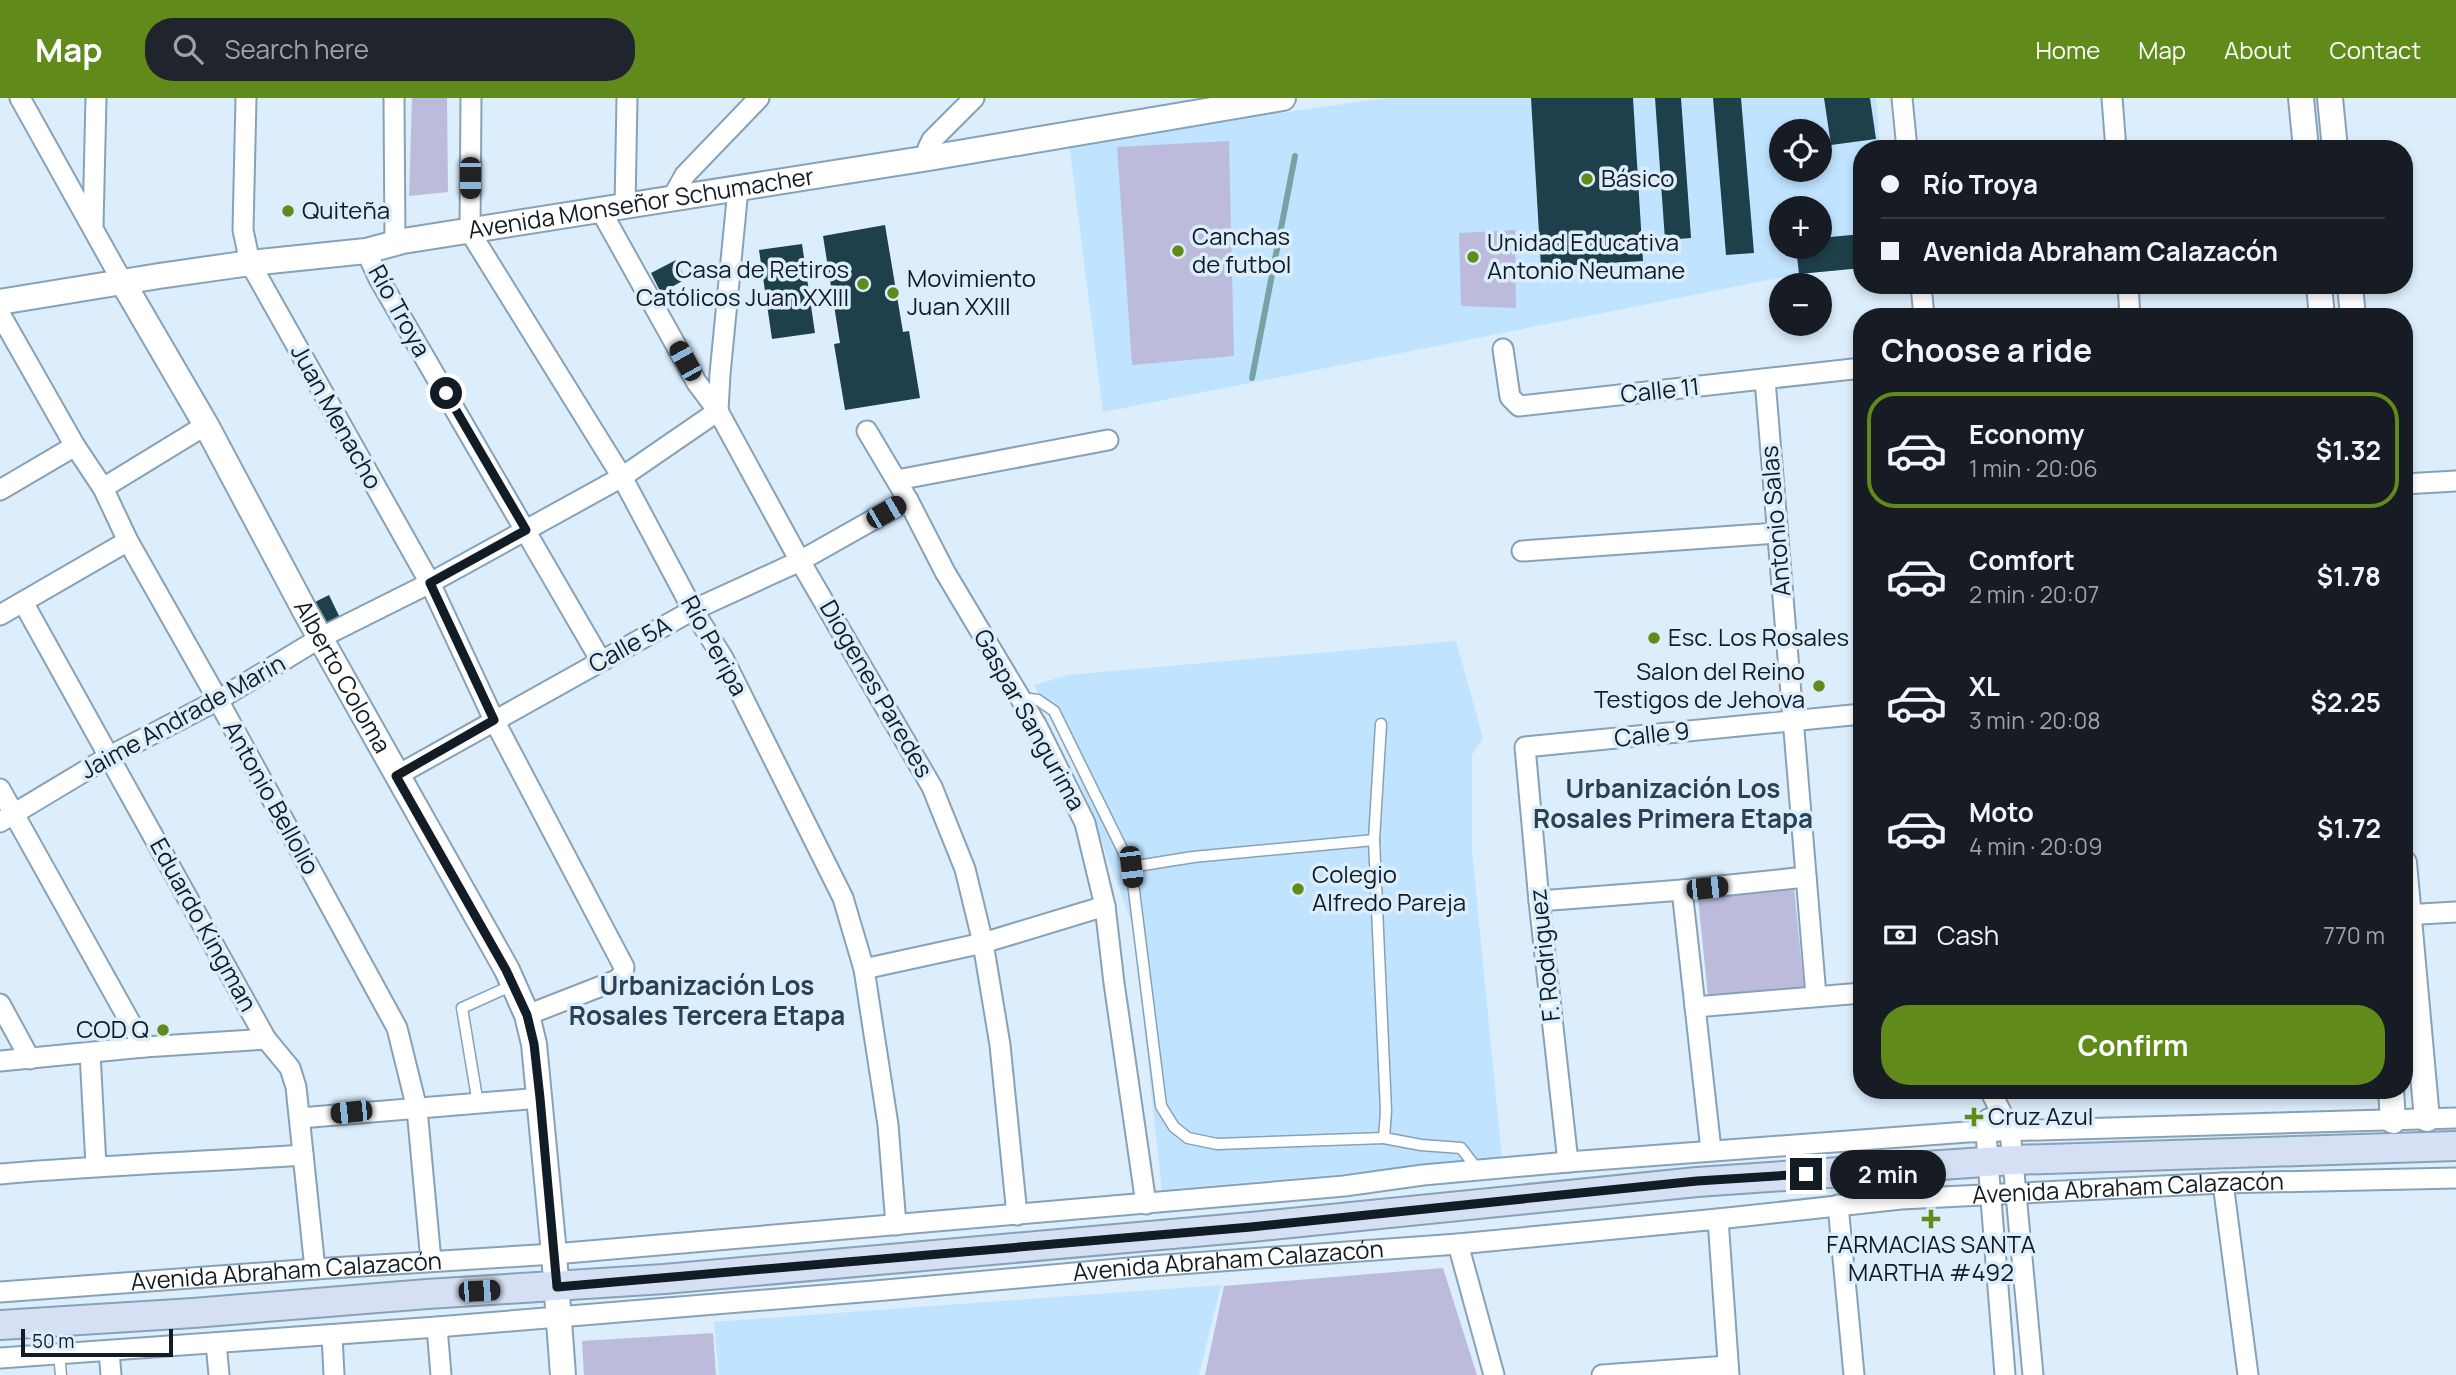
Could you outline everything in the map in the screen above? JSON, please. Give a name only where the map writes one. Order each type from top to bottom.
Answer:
[{"type":"main road","name":"Avenida Abraham Calazacón","points":[[0,1325],[557,1287],[1251,1227],[1697,1181],[2001,1161],[2456,1146]]},
{"type":"street","name":"Alberto Coloma","points":[[20,98],[122,282],[206,425],[527,1015],[534,1044],[540,1098],[563,1375]]},
{"type":"street","points":[[93,227],[96,98]]},
{"type":"street","name":"Juan Menacho","points":[[247,98],[243,230],[250,263],[430,583],[494,720],[624,967],[624,974],[617,980],[527,1015]]},
{"type":"street","name":"Río Troya","points":[[394,98],[395,243]]},
{"type":"street","points":[[470,232],[471,98]]},
{"type":"street","points":[[613,209],[626,98]]},
{"type":"street","points":[[671,200],[685,175],[759,98]]},
{"type":"street","points":[[929,158],[928,148],[932,140],[974,98]]},
{"type":"street","name":"Avenida Monseñor Schumacher","points":[[0,302],[250,263],[366,251],[395,243],[929,158],[1283,98]]},
{"type":"street","points":[[1902,98],[1907,140]]},
{"type":"street","points":[[2112,98],[2115,140]]},
{"type":"street","points":[[2301,98],[2305,140]]},
{"type":"street","points":[[2330,98],[2334,140]]},
{"type":"street","points":[[718,411],[738,189]]},
{"type":"street","name":"Diogenes Paredes","points":[[613,209],[697,383],[718,411],[800,561],[932,787],[965,869],[983,943],[1000,1045],[1017,1215]]},
{"type":"street","name":"Río Peripa","points":[[470,232],[622,477],[693,610],[723,658],[843,898],[864,969],[888,1125],[896,1225]]},
{"type":"street","name":"Río Troya","points":[[366,251],[379,279],[601,661]]},
{"type":"street","name":"Antonio Bellolio","points":[[0,314],[75,446],[103,488],[128,541],[397,1028],[417,1109],[431,1261]]},
{"type":"street","name":"Calle 11","points":[[1503,349],[1510,397],[1519,406],[1853,369]]},
{"type":"street","name":"Antonio Salas","points":[[1765,380],[1816,996]]},
{"type":"street","name":"Jaime Andrade Marin","points":[[7,818],[110,757],[218,701],[320,638],[430,583],[622,477],[718,411]]},
{"type":"street","points":[[103,488],[206,425]]},
{"type":"street","points":[[867,431],[908,500]]},
{"type":"street","points":[[897,480],[1108,440]]},
{"type":"street","points":[[0,490],[75,446]]},
{"type":"street","points":[[2413,483],[2456,481]]},
{"type":"street","name":"Calle 5A","points":[[396,776],[693,610],[800,561],[908,500]]},
{"type":"street","name":"Gaspar Sangurima","points":[[908,500],[945,572],[1037,726],[1085,823],[1105,906],[1146,1204]]},
{"type":"street","points":[[1522,551],[1777,533]]},
{"type":"street","points":[[0,615],[128,541]]},
{"type":"street","name":"Eduardo Kingman","points":[[23,602],[266,1039],[290,1068],[296,1087],[300,1118],[315,1269]]},
{"type":"street","name":"Calle 9","points":[[1525,747],[1853,715]]},
{"type":"street","name":"F. Rodriguez","points":[[1525,747],[1568,1162]]},
{"type":"street","points":[[0,789],[7,818],[144,1047]]},
{"type":"street","points":[[1539,901],[1806,877]]},
{"type":"street","points":[[1682,890],[1711,1150]]},
{"type":"street","points":[[864,969],[983,943],[1105,906]]},
{"type":"street","points":[[2413,915],[2456,912]]},
{"type":"street","points":[[2413,976],[2427,1119]]},
{"type":"street","points":[[1695,1007],[1853,994]]},
{"type":"street","points":[[0,1004],[30,1059]]},
{"type":"street","points":[[0,1061],[266,1039]]},
{"type":"street","points":[[90,1054],[96,1166]]},
{"type":"street","points":[[300,1118],[540,1098]]},
{"type":"street","points":[[1991,1099],[1986,1131],[2016,1192],[2033,1375]]},
{"type":"street","points":[[1995,1099],[2010,1130],[1991,1194],[2005,1375]]},
{"type":"street","points":[[2392,1099],[2393,1121]]},
{"type":"street","name":"Avenida Abraham Calazacón","points":[[0,1292],[554,1254],[1146,1204],[1344,1186],[1479,1170],[1711,1150],[1986,1131],[2456,1118]]},
{"type":"street","points":[[0,1174],[303,1155]]},
{"type":"street","name":"Avenida Abraham Calazacón","points":[[2,1364],[59,1354],[437,1327],[1151,1266],[1458,1244],[1838,1205],[2016,1192],[2456,1178]]},
{"type":"street","points":[[2222,1184],[2248,1375]]},
{"type":"street","points":[[1838,1205],[1854,1375]]},
{"type":"street","points":[[1602,1375],[1729,1370],[1718,1219]]},
{"type":"street","points":[[1458,1244],[1494,1375]]},
{"type":"street","points":[[437,1327],[441,1375]]},
{"type":"street","points":[[332,1335],[334,1375]]},
{"type":"street","points":[[216,1343],[219,1375]]},
{"type":"street","points":[[109,1350],[111,1375]]},
{"type":"lane","points":[[1021,698],[1038,700],[1054,710],[1131,867],[1161,1106],[1174,1127],[1188,1138],[1217,1144],[1384,1138],[1421,1146],[1461,1149],[1479,1170]]},
{"type":"lane","points":[[1381,724],[1374,840],[1384,1138]]},
{"type":"lane","points":[[1131,867],[1374,840]]},
{"type":"lane","points":[[478,1104],[462,1008],[513,985]]},
{"type":"lane","points":[[59,1354],[61,1375]]},
{"type":"shaded area","points":[[412,98],[447,98],[448,192],[409,196]]},
{"type":"shaded area","name":"Unidad Educativa Antonio Neumane","points":[[1386,98],[1876,98],[1879,140],[1853,140],[1853,269],[1769,273],[1769,280],[1103,412],[1069,143]]},
{"type":"shaded area","name":"Canchas de futbol","points":[[1229,141],[1234,356],[1132,365],[1117,147]]},
{"type":"shaded area","points":[[1515,230],[1516,308],[1461,306],[1459,233]]},
{"type":"shaded area","name":"Colegio Alfredo Pareja","points":[[1456,641],[1483,738],[1472,755],[1472,851],[1502,1159],[1162,1190],[1133,926],[1074,766],[1034,685],[1068,675]]},
{"type":"shaded area","points":[[1794,888],[1804,988],[1708,997],[1698,897]]},
{"type":"shaded area","points":[[1443,1268],[1477,1375],[1205,1375],[1224,1286]]},
{"type":"shaded area","points":[[1221,1285],[1199,1375],[719,1375],[714,1322]]},
{"type":"shaded area","points":[[713,1333],[716,1375],[584,1375],[582,1341]]},
{"type":"building","name":"Básico","points":[[1531,98],[1633,98],[1643,261],[1541,267]]},
{"type":"building","points":[[1655,98],[1681,98],[1691,238],[1665,240]]},
{"type":"building","points":[[1713,98],[1741,98],[1754,253],[1726,255]]},
{"type":"building","points":[[1824,98],[1870,98],[1876,139],[1832,145],[1832,119],[1827,119]]},
{"type":"building","name":"Casa de Retiros Católicos Juan XXIII","points":[[885,225],[903,332],[909,331],[920,398],[845,410],[834,344],[840,343],[823,236]]},
{"type":"building","points":[[1853,235],[1853,269],[1799,273],[1797,259],[1832,259],[1832,237]]},
{"type":"building","points":[[802,244],[815,333],[772,339],[759,250]]},
{"type":"building","points":[[676,260],[686,279],[661,293],[651,273]]},
{"type":"building","points":[[329,595],[342,622],[321,633],[307,606]]},
{"type":"waterway","points":[[1252,378],[1295,156]]},
{"type":"place","name":"Básico","points":[[1587,179]]},
{"type":"place","name":"Quiteña","points":[[288,211]]},
{"type":"place","name":"Canchas de futbol","points":[[1178,251]]},
{"type":"place","name":"Unidad Educativa Antonio Neumane","points":[[1473,257]]},
{"type":"place","name":"Casa de Retiros Católicos Juan XXIII","points":[[863,284]]},
{"type":"place","name":"Movimiento Juan XXIII","points":[[893,293]]},
{"type":"place","name":"Esc. Los Rosales","points":[[1654,638]]},
{"type":"place","name":"Salon del Reino Testigos de Jehova","points":[[1819,686]]},
{"type":"place","name":"Colegio Alfredo Pareja","points":[[1298,889]]},
{"type":"place","name":"COD Q","points":[[163,1030]]},
{"type":"place","name":"Cruz Azul","points":[[1974,1117]]},
{"type":"place","name":"FARMACIAS SANTA MARTHA #492","points":[[1931,1219]]},
{"type":"district","name":"Urbanización Los Rosales Primera Etapa","points":[[1673,804]]},
{"type":"district","name":"Urbanización Los Rosales Tercera Etapa","points":[[707,1001]]},
{"type":"route","points":[[446,393],[526,530],[430,583],[494,720],[396,776],[506,970],[527,1015],[534,1044],[540,1098],[557,1287],[1251,1227],[1697,1181],[1806,1174]]}]
